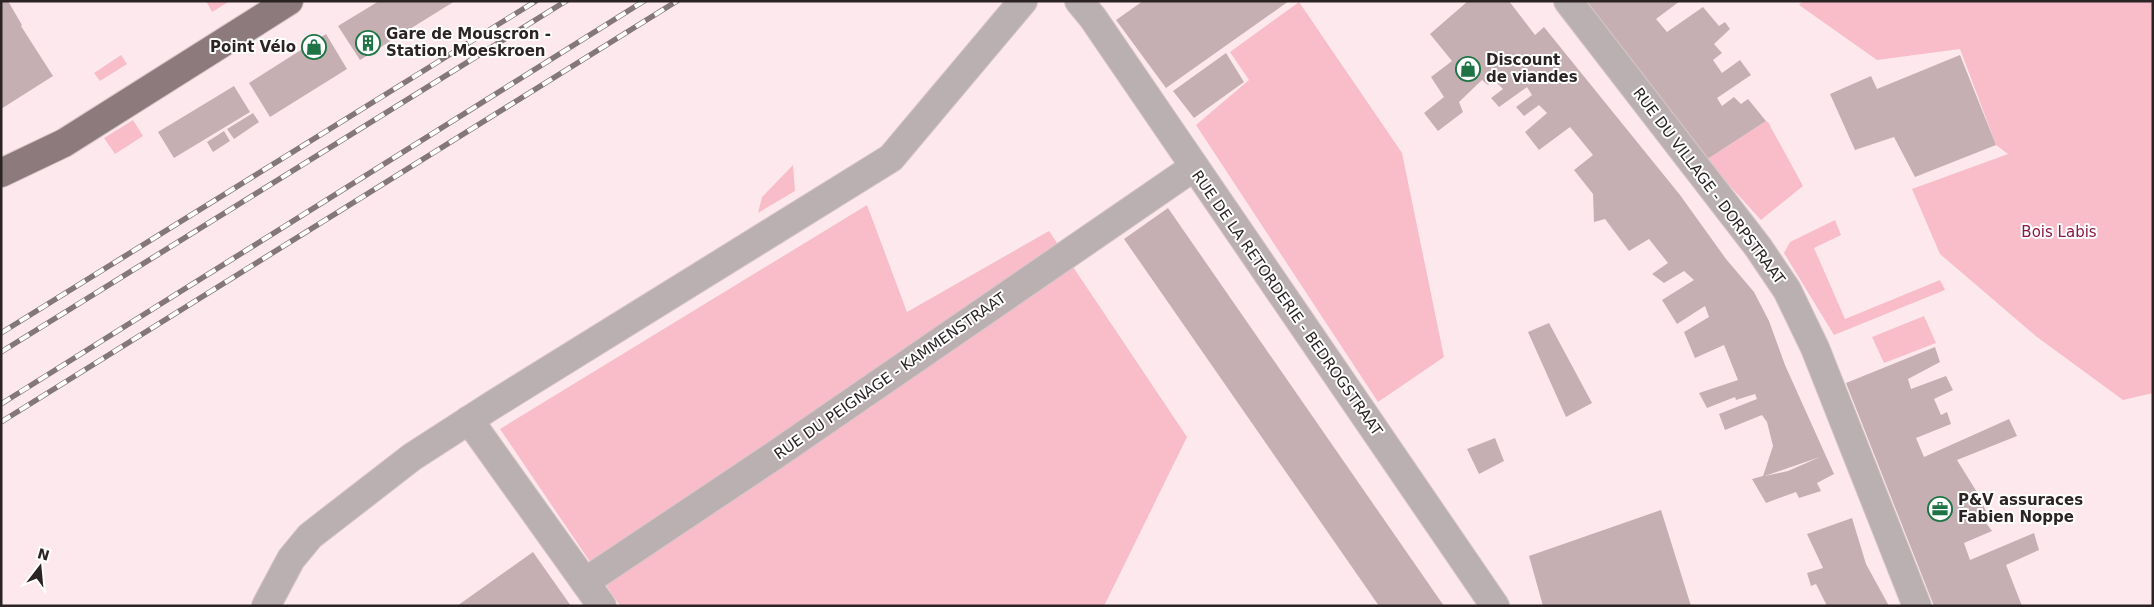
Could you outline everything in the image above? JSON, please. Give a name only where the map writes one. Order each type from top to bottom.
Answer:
[{"type":"main road","points":[[1,172],[64,143],[290,1]]},
{"type":"street","points":[[266,606],[291,559],[310,536],[412,458],[469,420],[891,158],[1023,1]]},
{"type":"street","name":"RUE DE LA RETORDERIE - BEDROGSTRAAT","points":[[1079,1],[1093,18],[1495,606]]},
{"type":"street","name":"RUE DU VILLAGE - DORPSTRAAT","points":[[1568,1],[1752,240],[1787,290],[1815,348],[1917,606]]},
{"type":"street","name":"RUE DU PEIGNAGE - KAMMENSTRAAT","points":[[585,582],[792,444],[1194,167]]},
{"type":"street","points":[[469,420],[602,606]]},
{"type":"green space","points":[[206,1],[230,1],[212,12]]},
{"type":"green space","name":"Bois Labis","points":[[1803,1],[2153,1],[2153,393],[2123,400],[2037,337],[1940,254],[1912,189],[2008,154],[1996,145],[1960,49],[1877,60],[1799,5]]},
{"type":"green space","points":[[1299,2],[1402,153],[1444,357],[1378,402],[1196,125],[1249,80],[1230,52]]},
{"type":"green space","points":[[121,55],[127,64],[100,81],[94,73]]},
{"type":"green space","points":[[133,120],[143,136],[115,154],[104,138]]},
{"type":"green space","points":[[1766,121],[1803,186],[1761,220],[1706,160]]},
{"type":"green space","points":[[793,165],[795,191],[758,213],[762,197]]},
{"type":"green space","points":[[867,205],[907,312],[1049,231],[1187,437],[1104,606],[620,606],[500,429]]},
{"type":"green space","points":[[1835,220],[1841,235],[1814,248],[1845,319],[1940,280],[1945,290],[1834,335],[1784,253],[1790,242]]},
{"type":"green space","points":[[1924,316],[1936,343],[1884,363],[1872,337]]},
{"type":"building","points":[[1,1],[8,1],[21,26],[53,76],[1,109]]},
{"type":"building","name":"Gare de Mouscron - Station Moeskroen","points":[[379,1],[455,1],[360,60],[338,26]]},
{"type":"building","points":[[1143,1],[1289,1],[1166,88],[1116,20]]},
{"type":"building","points":[[1468,1],[1509,1],[1535,35],[1544,27],[1680,195],[1726,259],[1754,292],[1769,321],[1785,365],[1834,474],[1817,483],[1821,491],[1799,498],[1796,492],[1766,503],[1752,479],[1763,476],[1773,446],[1767,422],[1762,415],[1725,430],[1719,414],[1757,399],[1755,394],[1736,400],[1735,397],[1707,408],[1699,393],[1738,380],[1724,345],[1695,358],[1684,332],[1709,317],[1705,306],[1677,324],[1662,300],[1694,280],[1684,271],[1664,283],[1652,274],[1668,263],[1649,239],[1629,251],[1605,219],[1594,222],[1593,194],[1574,170],[1593,155],[1570,127],[1539,150],[1525,132],[1547,113],[1539,105],[1524,116],[1516,107],[1532,95],[1527,87],[1499,107],[1491,98],[1503,89],[1494,80],[1488,85],[1482,80],[1459,102],[1463,112],[1438,131],[1424,113],[1444,97],[1431,77],[1452,61],[1430,34]],"holes":[[[1820,457],[1788,471],[1765,476]]]},
{"type":"building","points":[[1583,1],[1680,1],[1656,19],[1667,32],[1703,7],[1719,26],[1725,22],[1730,29],[1714,44],[1722,53],[1713,60],[1722,73],[1740,60],[1751,75],[1717,98],[1722,106],[1734,97],[1741,104],[1748,99],[1766,121],[1706,160]]},
{"type":"building","points":[[326,34],[347,69],[270,117],[249,83]]},
{"type":"building","points":[[1226,53],[1244,82],[1194,118],[1173,91]]},
{"type":"building","points":[[1960,55],[1996,145],[1915,177],[1894,137],[1855,150],[1830,94],[1871,76],[1877,89]]},
{"type":"building","points":[[234,86],[250,112],[174,158],[158,132]]},
{"type":"building","points":[[253,113],[259,122],[234,139],[227,129]]},
{"type":"building","points":[[224,131],[230,141],[213,152],[207,142]]},
{"type":"building","points":[[1168,208],[1444,606],[1379,606],[1124,239]]},
{"type":"building","points":[[1549,323],[1592,403],[1566,417],[1528,332]]},
{"type":"building","points":[[1935,347],[1940,362],[1908,379],[1911,389],[1946,376],[1953,390],[1934,399],[1941,415],[1947,412],[1951,424],[1916,438],[1924,457],[2009,419],[2017,436],[1957,460],[1980,497],[1990,521],[1986,523],[1992,531],[1964,543],[1970,560],[2034,533],[2039,550],[2006,565],[2022,606],[1934,606],[1846,383]]},
{"type":"building","points":[[1495,438],[1504,461],[1479,474],[1467,449]]},
{"type":"building","points":[[1661,510],[1691,606],[1543,606],[1529,556]]},
{"type":"building","points":[[1852,518],[1866,564],[1889,606],[1827,606],[1816,584],[1811,586],[1807,573],[1823,568],[1807,534]]},
{"type":"building","points":[[533,552],[571,606],[457,606]]},
{"type":"railway","points":[[1,333],[536,1]]},
{"type":"railway","points":[[1,352],[566,1]]},
{"type":"railway","points":[[1,404],[644,1]]},
{"type":"railway","points":[[1,422],[677,1]]},
{"type":"place","name":"Gare de Mouscron - Station Moeskroen","points":[[368,43]]},
{"type":"place","name":"Point Vélo","points":[[314,47]]},
{"type":"place","name":"Discount de viandes","points":[[1468,69]]},
{"type":"place","name":"P&V assuraces Fabien Noppe","points":[[1940,509]]}]
